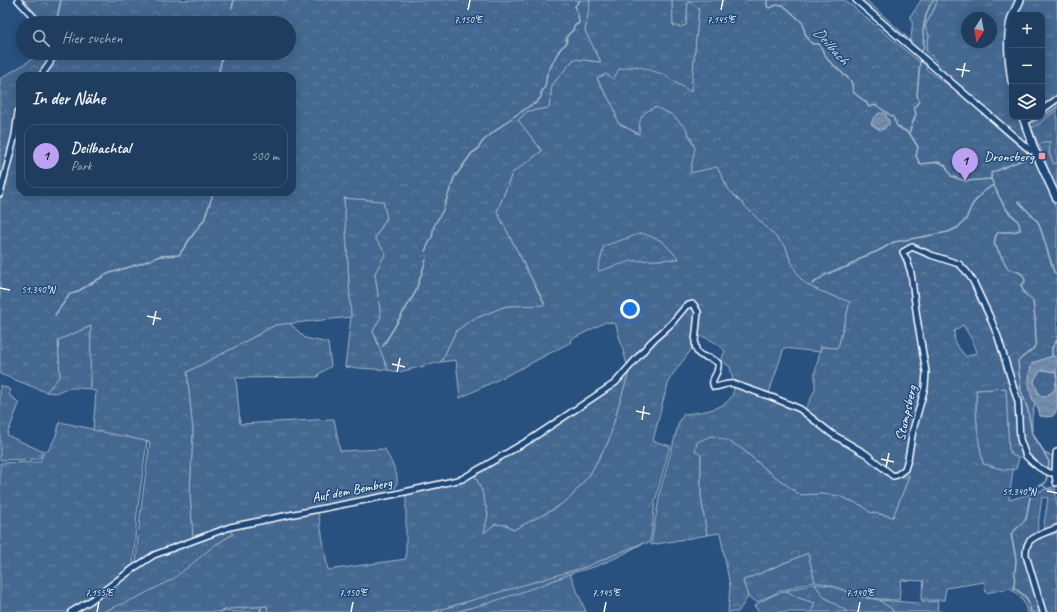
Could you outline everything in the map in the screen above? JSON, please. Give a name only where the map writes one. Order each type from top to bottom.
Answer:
[{"type":"main road","points":[[1014,12],[1020,0]]},
{"type":"main road","points":[[1024,120],[1034,150],[1057,199]]},
{"type":"main road","points":[[1057,453],[1053,473],[1057,482]]},
{"type":"street","points":[[18,0],[33,16]]},
{"type":"street","points":[[856,0],[1031,151],[1034,150]]},
{"type":"street","points":[[44,72],[51,60]]},
{"type":"street","points":[[1045,108],[1057,99]]},
{"type":"street","points":[[0,194],[16,127]]},
{"type":"street","name":"Stumpsberg","points":[[627,370],[652,341],[671,324],[686,306],[692,304],[698,312],[695,342],[696,349],[700,355],[716,361],[718,366],[718,373],[712,381],[712,385],[714,387],[734,384],[774,398],[800,410],[832,434],[866,454],[893,476],[897,475],[905,469],[908,459],[913,430],[925,386],[926,372],[911,273],[903,252],[912,246],[931,255],[959,264],[966,270],[973,280],[996,332],[1018,402],[1020,439],[1026,456],[1040,468],[1053,473]]},
{"type":"street","name":"Auf dem Bemberg","points":[[71,612],[154,555],[230,527],[396,494],[462,479],[531,439],[615,383],[627,370]]},
{"type":"street","points":[[1043,612],[1026,555],[1027,546],[1029,541],[1035,537],[1057,528]]},
{"type":"green space","points":[[19,0],[589,0],[590,2],[585,31],[601,62],[574,59],[552,85],[549,108],[528,111],[518,120],[542,151],[512,173],[497,212],[545,305],[506,306],[471,320],[456,331],[441,362],[399,372],[388,370],[373,331],[381,317],[375,273],[386,253],[375,238],[387,218],[383,201],[344,198],[351,317],[275,325],[187,372],[193,431],[190,493],[193,538],[199,541],[229,530],[233,534],[215,545],[173,579],[136,598],[102,612],[72,612],[136,566],[143,489],[150,442],[93,430],[96,392],[90,389],[91,326],[58,340],[60,376],[46,392],[0,374],[0,79],[31,60],[296,60],[296,16],[34,16]]},
{"type":"green space","points":[[589,0],[672,0],[673,25],[686,25],[688,1],[699,8],[691,93],[662,74],[614,80],[597,79],[614,108],[618,123],[638,134],[641,117],[645,112],[655,107],[671,114],[686,128],[695,148],[717,167],[729,190],[786,247],[790,259],[816,289],[850,302],[838,348],[821,347],[820,352],[784,348],[769,393],[733,380],[730,367],[721,360],[725,351],[713,341],[698,335],[700,311],[696,304],[691,302],[685,305],[628,368],[616,325],[606,322],[570,340],[571,342],[518,370],[460,398],[456,360],[441,362],[456,331],[471,320],[506,306],[545,304],[497,212],[512,173],[542,151],[518,120],[528,111],[549,108],[552,85],[574,59],[601,62],[585,31],[590,2]],"holes":[[[662,241],[679,259],[631,261]]]},
{"type":"green space","points":[[672,0],[845,0],[917,60],[927,64],[926,69],[954,89],[1029,154],[1026,156],[1033,155],[1052,197],[1057,212],[1057,357],[1052,356],[1032,363],[1032,398],[1035,402],[1032,417],[1032,431],[1044,453],[1053,456],[1054,472],[1041,468],[1024,455],[1019,458],[1012,455],[1009,449],[1006,388],[976,390],[976,412],[978,437],[983,464],[1005,470],[1013,469],[1009,500],[1055,486],[1057,509],[1057,612],[1027,612],[1025,604],[1021,598],[1010,588],[986,593],[984,582],[946,588],[944,600],[921,600],[924,581],[901,580],[899,600],[862,596],[828,584],[815,582],[808,553],[744,580],[743,581],[748,597],[738,612],[728,612],[730,586],[720,533],[707,535],[701,495],[701,455],[695,451],[697,442],[711,436],[726,440],[741,448],[769,472],[800,495],[821,494],[839,496],[863,506],[869,512],[893,517],[909,475],[893,475],[833,433],[805,410],[815,390],[815,372],[821,347],[838,348],[850,302],[817,290],[802,280],[792,264],[786,247],[729,190],[717,167],[690,173],[695,148],[686,128],[671,114],[655,107],[646,112],[640,120],[639,134],[618,123],[614,108],[597,78],[606,74],[614,79],[619,69],[637,66],[662,74],[691,92],[699,8],[688,1],[686,25],[680,27],[673,25]],"holes":[[[963,325],[977,352],[966,357],[955,343],[954,331]],[[1042,497],[1048,498],[1044,524],[1045,530],[1037,533]]]},
{"type":"green space","points":[[859,0],[866,0],[908,38],[910,40],[909,42]]},
{"type":"green space","points":[[921,0],[937,0],[925,26],[929,36],[926,50],[937,62],[938,69],[911,43],[912,22],[910,16]]},
{"type":"green space","points":[[937,0],[1018,0],[1012,12],[1009,12],[1009,120],[1021,120],[1030,142],[1029,144],[1027,144],[938,69],[937,62],[926,50],[929,36],[925,26],[935,8]]},
{"type":"green space","points":[[1023,0],[1057,0],[1057,98],[1045,106],[1045,12],[1017,12]]},
{"type":"green space","points":[[1057,101],[1057,110],[1045,119],[1045,110]]},
{"type":"green space","points":[[1057,110],[1057,163],[1054,165],[1049,153],[1050,142],[1043,142],[1039,145],[1030,125],[1033,127],[1045,120]]},
{"type":"green space","points":[[1031,120],[1043,120],[1033,127],[1029,122]]},
{"type":"green space","points":[[1044,142],[1050,142],[1049,154],[1054,164],[1057,163],[1057,191],[1039,145]]},
{"type":"green space","points":[[344,198],[383,201],[387,217],[375,238],[386,253],[375,273],[381,317],[373,331],[388,370],[345,367],[351,317]]},
{"type":"green space","points":[[642,233],[662,241],[679,259],[631,261],[599,271],[598,268],[604,246]]},
{"type":"green space","points":[[689,306],[693,307],[697,311],[693,343],[691,350],[670,378],[653,441],[670,446],[655,503],[649,543],[643,543],[586,567],[432,612],[268,612],[267,606],[230,609],[218,612],[102,612],[112,608],[233,534],[229,530],[318,511],[328,570],[406,559],[406,493],[474,473],[482,491],[488,515],[485,532],[495,524],[507,525],[513,530],[554,509],[570,498],[590,474],[609,440],[630,369],[652,342]]},
{"type":"green space","points":[[290,323],[305,338],[328,343],[331,366],[319,374],[318,377],[236,378],[240,424],[334,419],[340,451],[385,449],[396,472],[397,483],[395,489],[390,493],[271,517],[193,538],[190,493],[193,431],[187,372],[275,325]]},
{"type":"green space","points":[[91,326],[90,389],[72,388],[64,389],[56,393],[46,392],[60,376],[58,340]]},
{"type":"green space","points":[[630,369],[609,440],[590,474],[570,498],[554,509],[513,530],[507,525],[495,524],[484,533],[488,515],[482,491],[474,473],[616,384]]},
{"type":"green space","points":[[1043,370],[1055,372],[1057,378],[1054,391],[1044,397],[1039,395],[1034,383],[1037,375]]},
{"type":"green space","points":[[734,383],[786,403],[866,455],[893,477],[909,477],[893,517],[869,512],[863,506],[821,494],[800,495],[769,472],[741,448],[701,455],[701,495],[707,535],[651,545],[660,492],[679,422],[684,414],[709,410],[725,404],[730,399],[733,392]]},
{"type":"green space","points":[[0,385],[9,389],[10,396],[19,404],[7,435],[42,450],[38,459],[0,460]]},
{"type":"green space","points":[[1006,388],[1009,449],[1012,455],[1019,458],[1016,469],[1005,470],[983,464],[978,437],[976,390]]},
{"type":"green space","points":[[60,422],[147,441],[137,514],[133,566],[101,590],[67,612],[0,612],[0,463],[40,462],[44,450],[48,451],[55,438]]},
{"type":"green space","points":[[643,543],[620,556],[597,566],[572,573],[492,602],[455,612],[432,612],[585,567]]},
{"type":"green space","points":[[808,553],[815,582],[780,591],[757,602],[748,597],[743,581],[744,580]]},
{"type":"green space","points":[[570,574],[586,612],[456,612],[542,585]]},
{"type":"green space","points":[[815,584],[824,597],[848,612],[811,612],[814,603],[799,598],[786,591]]},
{"type":"green space","points":[[815,584],[832,586],[861,597],[879,600],[893,610],[892,612],[848,612],[824,597]]},
{"type":"green space","points":[[786,591],[799,598],[815,603],[811,612],[759,612],[754,606],[770,597]]},
{"type":"green space","points":[[879,600],[917,603],[938,601],[937,610],[941,612],[892,612],[893,610]]},
{"type":"green space","points":[[267,606],[268,612],[218,612],[230,609]]},
{"type":"water","points":[[879,113],[886,114],[887,119],[889,120],[889,125],[886,125],[885,128],[880,130],[871,124],[873,119]]},
{"type":"water","points":[[1052,356],[1057,357],[1057,378],[1057,406],[1056,412],[1053,416],[1040,416],[1038,408],[1032,398],[1029,380],[1032,363]],"holes":[[[1041,371],[1055,372],[1057,378],[1054,391],[1044,397],[1039,395],[1034,382],[1035,378]]]},
{"type":"waterway","points":[[58,16],[61,0]]},
{"type":"waterway","points":[[232,8],[234,0]]},
{"type":"waterway","points":[[425,251],[432,237],[434,226],[443,210],[454,178],[472,153],[477,150],[483,141],[506,122],[536,103],[541,97],[541,93],[545,87],[547,74],[556,56],[561,48],[566,44],[567,36],[573,30],[574,26],[579,23],[575,6],[580,0]]},
{"type":"waterway","name":"Deilbach","points":[[767,0],[767,6],[769,8],[777,5],[783,5],[803,23],[805,34],[812,44],[819,44],[828,60],[851,81],[854,93],[866,102],[869,107],[876,105],[893,117],[897,126],[910,134],[918,147],[916,156],[920,164],[939,162],[945,165],[951,176],[965,181],[991,179],[1000,199],[1009,213],[1019,223],[1020,230],[1013,232],[999,232],[996,235],[994,243],[1008,269],[1020,272],[1022,274],[1025,279],[1025,282],[1021,285],[1024,293],[1033,301],[1036,342],[1034,348],[1018,361],[1021,391],[1028,410],[1032,434],[1049,462],[1048,469]]},
{"type":"waterway","points":[[922,51],[924,46],[923,31],[926,15],[934,0]]},
{"type":"waterway","points":[[219,72],[221,60]]},
{"type":"waterway","points":[[910,133],[916,114],[914,107],[919,102],[917,95],[920,62]]},
{"type":"waterway","points":[[1045,115],[1057,107]]},
{"type":"waterway","points":[[1033,123],[1038,120]]},
{"type":"waterway","points":[[991,179],[991,173],[1029,157]]},
{"type":"waterway","points":[[812,284],[825,275],[847,267],[863,257],[894,242],[948,232],[957,228],[965,221],[972,205],[982,193],[994,185]]},
{"type":"waterway","points":[[55,315],[70,294],[75,293],[107,274],[160,256],[179,255],[204,220],[212,196]]},
{"type":"waterway","points":[[1018,201],[1038,222],[1054,272],[1057,274]]},
{"type":"waterway","points":[[383,346],[415,293],[426,260]]},
{"type":"waterway","points":[[1052,356],[1052,348],[1057,340]]},
{"type":"waterway","name":"Deilbach","points":[[1031,612],[1026,597],[1014,588],[1016,559],[1011,534],[1026,519],[1031,492],[1037,486],[1046,482],[1047,473]]},
{"type":"waterway","points":[[1042,485],[1053,490]]},
{"type":"waterway","points":[[260,612],[261,608]]},
{"type":"place","name":"Dronsberg","points":[[1042,156]]},
{"type":"place","name":"Deilbachtal","points":[[965,181]]}]
